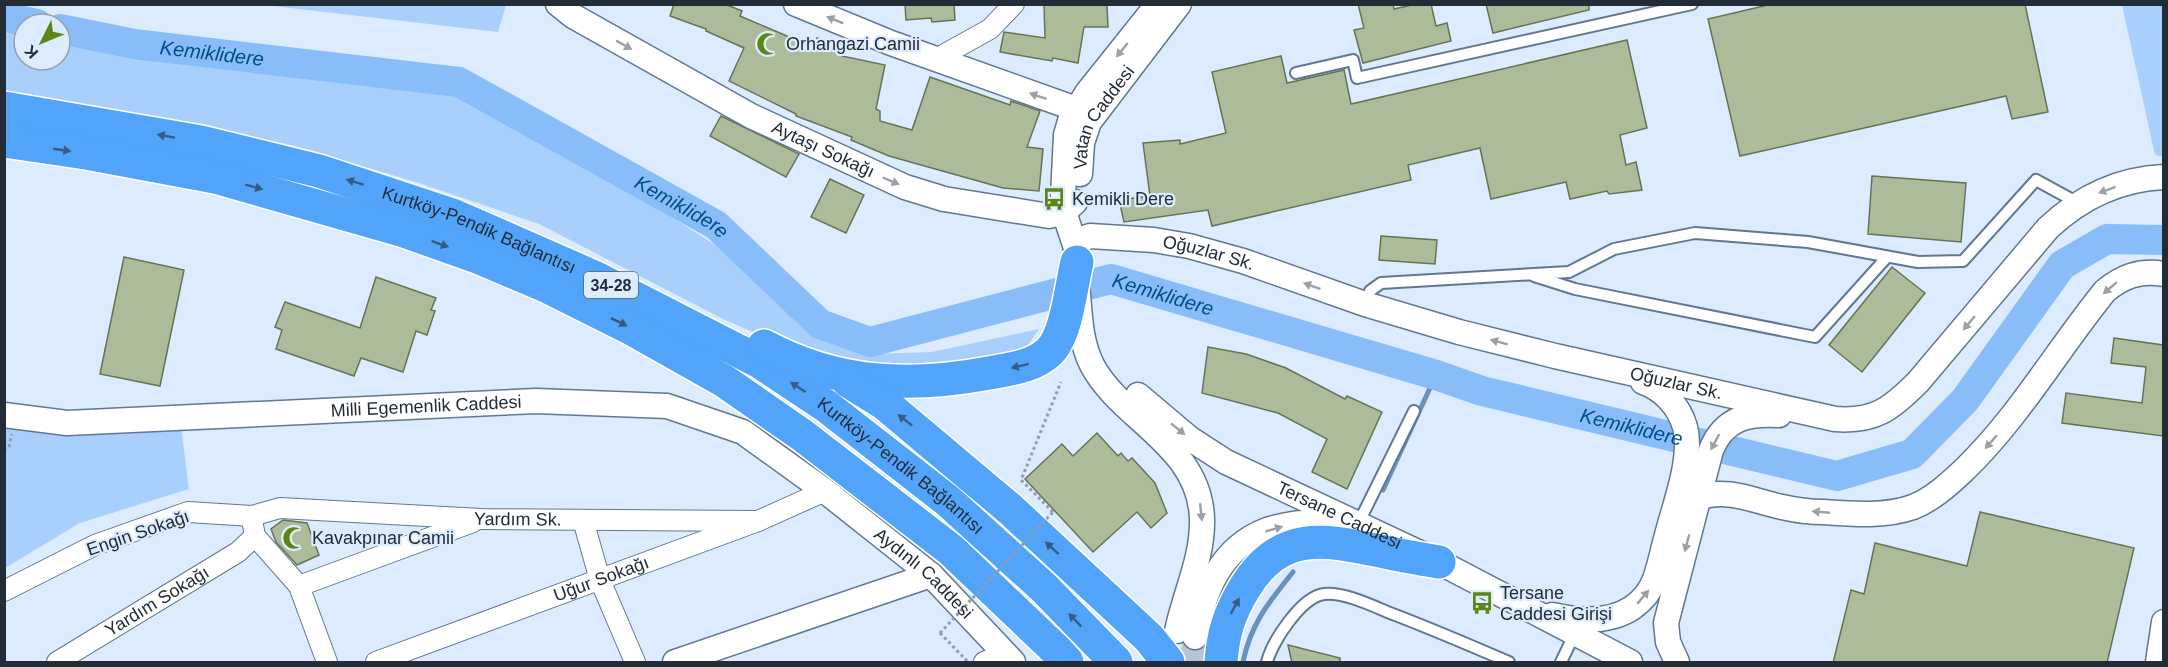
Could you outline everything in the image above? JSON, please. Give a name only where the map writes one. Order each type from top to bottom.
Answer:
[{"type":"highway","name":"Kurtköy-Pendik Bağlantısı","points":[[4,108],[201,142],[319,171],[455,216],[594,277],[760,362],[826,406],[948,501],[1044,587],[1116,663]]},
{"type":"highway","name":"Kurtköy-Pendik Bağlantısı","points":[[4,141],[86,153],[214,177],[404,231],[480,258],[546,286],[630,328],[724,381],[802,435],[951,550],[1062,658]]},
{"type":"highway","points":[[506,237],[593,264],[640,282],[793,360],[846,376],[881,381],[950,380],[1035,362],[1048,353],[1071,329],[1076,255]]},
{"type":"highway","points":[[824,369],[855,384],[885,404],[927,438],[1050,546],[1149,638],[1168,663]]},
{"type":"highway","points":[[1221,663],[1228,618],[1244,589],[1263,564],[1292,546],[1308,542],[1331,542],[1439,562]]},
{"type":"street","name":"Aytaşı Sokağı","points":[[540,4],[565,10],[751,116],[905,187],[944,199],[1057,214]]},
{"type":"street","points":[[796,4],[936,59],[1085,112]]},
{"type":"street","points":[[936,59],[990,29],[1014,4]]},
{"type":"street","points":[[1076,255],[1057,214],[1066,135],[1085,112],[1158,4]]},
{"type":"street","name":"Vatan Caddesi","points":[[1106,236],[1091,230],[1086,223],[1081,206],[1085,112],[1179,4]]},
{"type":"street","name":"Oğuzlar Sk.","points":[[1076,255],[1080,240],[1086,237],[1106,236],[1154,240],[1189,246],[1243,261],[1365,304],[1459,332],[1835,419],[1859,420],[1895,403],[1906,394],[1930,369],[2048,228],[2078,203],[2120,185],[2150,177],[2163,177]]},
{"type":"street","points":[[1057,214],[1075,202],[1080,189]]},
{"type":"street","points":[[1693,487],[1708,494],[1729,494],[1783,507],[1821,512],[1891,512],[1923,502],[1958,476],[1995,439],[2105,291],[2121,278],[2140,272],[2163,274]]},
{"type":"street","points":[[1071,329],[1085,348],[1093,367],[1112,391],[1180,458],[1199,498],[1202,517],[1186,634],[1221,565],[1236,548],[1256,534],[1276,527],[1307,523],[1407,547]]},
{"type":"street","name":"Tersane Caddesi","points":[[1071,329],[1123,382],[1189,438],[1226,462],[1439,562],[1630,663]]},
{"type":"street","points":[[1556,356],[1652,385],[1669,399],[1681,416],[1685,428],[1693,487],[1666,623],[1668,642],[1677,663]]},
{"type":"street","name":"Milli Egemenlik Caddesi","points":[[4,415],[67,423],[536,401],[667,406],[743,432],[825,490]]},
{"type":"street","points":[[1529,610],[1570,619],[1592,619],[1620,614],[1633,607],[1645,596],[1655,580],[1693,487],[1715,440],[1726,427],[1750,415],[1760,414],[1835,419]]},
{"type":"street","name":"Uğur Sokağı","points":[[376,663],[758,521],[825,490]]},
{"type":"street","name":"Aydınlı Caddesi","points":[[825,490],[931,575],[1000,659]]},
{"type":"street","name":"Yardım Sk.","points":[[280,508],[481,519],[758,521]]},
{"type":"street","name":"Engin Sokağı","points":[[4,591],[95,545],[188,512],[252,516],[280,508]]},
{"type":"street","points":[[252,516],[255,536],[299,586],[327,663]]},
{"type":"street","points":[[299,586],[481,519]]},
{"type":"street","points":[[583,520],[600,580],[634,663]]},
{"type":"street","name":"Yardım Sokağı","points":[[57,663],[238,552],[255,536]]},
{"type":"street","points":[[675,663],[931,575]]},
{"type":"street","points":[[2158,663],[2163,622]]},
{"type":"lane","points":[[1296,73],[1353,60],[1357,78],[1692,4]]},
{"type":"lane","points":[[1365,304],[1370,291],[1381,283],[1569,272],[1614,249],[1695,233],[1808,242],[1918,262],[1964,261],[2037,180],[2078,203]]},
{"type":"lane","points":[[1527,274],[1575,289],[1815,337],[1887,257]]},
{"type":"lane","points":[[1358,524],[1414,411]]},
{"type":"lane","points":[[1267,663],[1282,631],[1298,611],[1307,603],[1325,594],[1350,597],[1509,663]]},
{"type":"lane","points":[[1561,663],[1575,633]]},
{"type":"path","points":[[968,663],[940,633],[1053,512],[1021,480],[1061,382]]},
{"type":"shaded area","points":[[264,5],[506,5],[498,32]]},
{"type":"shaded area","points":[[2122,5],[2163,5],[2163,157],[2155,155]]},
{"type":"shaded area","points":[[4,33],[12,34],[12,72],[72,72],[72,45],[452,91],[659,209],[737,259],[811,332],[873,354],[932,352],[1039,329],[1026,348],[935,367],[858,367],[800,352],[725,320],[539,224],[416,182],[291,145],[5,93]]},
{"type":"shaded area","points":[[5,427],[69,435],[181,427],[189,489],[80,523],[5,568]]},
{"type":"building","points":[[674,4],[725,4],[742,11],[740,16],[815,48],[817,38],[845,45],[842,56],[885,65],[876,109],[880,111],[880,121],[912,130],[930,77],[1010,105],[1011,101],[1040,111],[1027,147],[1043,149],[1039,191],[1003,188],[889,156],[851,140],[852,137],[796,116],[729,81],[744,48],[706,29],[670,16]]},
{"type":"building","points":[[905,4],[954,4],[955,20],[932,22],[931,18],[906,20]]},
{"type":"building","points":[[1044,4],[1107,4],[1108,27],[1084,27],[1078,63],[1000,52],[1004,32],[1045,38]]},
{"type":"building","points":[[1358,4],[1393,4],[1394,9],[1416,4],[1431,4],[1436,26],[1447,23],[1451,41],[1363,63],[1354,30],[1364,28]]},
{"type":"building","points":[[1486,4],[1589,4],[1589,10],[1493,33]]},
{"type":"building","points":[[1772,4],[2025,4],[2048,112],[2012,119],[2006,96],[1740,156],[1708,19]]},
{"type":"building","points":[[1627,40],[1647,128],[1620,135],[1626,165],[1636,162],[1642,190],[1609,194],[1607,191],[1570,199],[1566,182],[1491,199],[1480,148],[1408,165],[1411,180],[1212,226],[1208,210],[1124,222],[1119,200],[1150,196],[1143,143],[1180,140],[1180,144],[1226,133],[1212,72],[1281,56],[1287,83],[1344,70],[1351,104]]},
{"type":"building","points":[[721,116],[799,154],[786,177],[710,136]]},
{"type":"building","points":[[1872,176],[1966,183],[1961,242],[1868,234]]},
{"type":"building","points":[[830,179],[864,195],[846,233],[811,217]]},
{"type":"building","points":[[1381,236],[1437,240],[1435,264],[1379,260]]},
{"type":"building","points":[[124,257],[184,270],[160,386],[100,374]]},
{"type":"building","points":[[1892,267],[1925,293],[1862,372],[1829,345]]},
{"type":"building","points":[[376,277],[436,298],[431,310],[435,311],[427,335],[416,331],[403,372],[361,358],[354,376],[276,349],[282,330],[275,327],[285,302],[360,328]]},
{"type":"building","points":[[2114,338],[2163,345],[2163,436],[2062,423],[2066,393],[2142,403],[2146,367],[2111,363]]},
{"type":"building","points":[[1208,347],[1246,354],[1286,368],[1345,399],[1347,396],[1382,412],[1347,489],[1312,472],[1327,439],[1278,413],[1202,393]]},
{"type":"building","points":[[1097,433],[1118,456],[1121,453],[1128,461],[1132,458],[1155,483],[1167,513],[1151,528],[1137,512],[1093,552],[1025,479],[1062,444],[1073,456]]},
{"type":"building","points":[[1980,512],[2134,548],[2107,663],[1833,663],[1851,590],[1864,594],[1875,543],[1967,566]]},
{"type":"building","name":"Kavakpınar Camii","points":[[283,520],[307,523],[319,555],[297,565],[276,542],[271,529]]},
{"type":"building","points":[[1288,645],[1340,658],[1340,663],[1292,663]]},
{"type":"waterway","name":"Kemiklidere","points":[[4,17],[12,19]]},
{"type":"waterway","name":"Kemiklidere","points":[[72,31],[134,44],[459,82],[716,225],[820,324],[870,342],[1111,279],[1436,375],[1482,391],[1837,476],[1912,454],[1965,400],[2062,265],[2107,239],[2164,240]]},
{"type":"waterway","points":[[1383,490],[1436,375]]},
{"type":"waterway","points":[[1243,662],[1256,624],[1293,572]]},
{"type":"tunnel","points":[[1192,662],[1195,637]]},
{"type":"place","name":"Orhangazi Camii","points":[[768,44]]},
{"type":"place","name":"Kemikli Dere","points":[[1054,199]]},
{"type":"place","name":"Kavakpınar Camii","points":[[294,538]]},
{"type":"place","name":"Tersane Caddesi Girişi","points":[[1482,603]]}]
